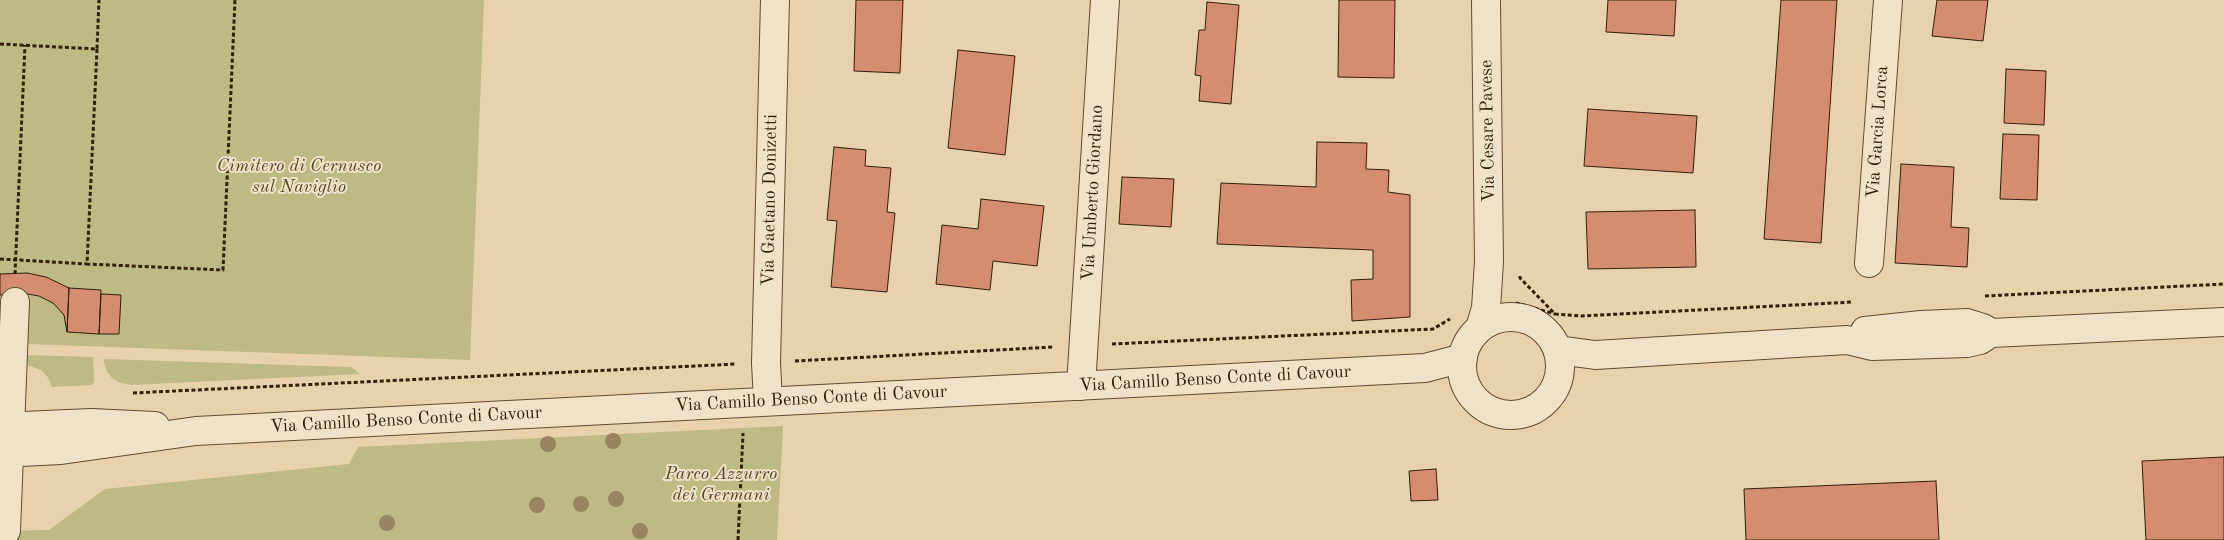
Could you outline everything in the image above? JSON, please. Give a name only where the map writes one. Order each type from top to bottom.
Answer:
[{"type":"street","name":"Via Gaetano Donizetti","points":[[755,402],[766,363],[775,0]]},
{"type":"street","name":"Via Umberto Giordano","points":[[1081,386],[1105,0]]},
{"type":"street","name":"Via Cesare Pavese","points":[[1480,328],[1486,308],[1490,262],[1486,0]]},
{"type":"street","name":"Via Garcia Lorca","points":[[1869,264],[1888,0]]},
{"type":"street","name":"Via Cesare Pavese","points":[[1490,262],[1510,302],[1522,318]]},
{"type":"street","points":[[6,531],[5,440],[15,302]]},
{"type":"street","points":[[1501,318],[1522,318],[1533,322],[1545,330],[1558,350],[1560,365],[1558,380],[1552,393],[1542,404],[1530,411],[1516,415],[1501,414],[1485,407],[1472,395],[1466,386],[1462,372],[1463,358],[1468,343],[1480,328],[1501,318]]},
{"type":"street","points":[[1558,350],[1595,355],[1847,340],[1872,346],[1967,344],[1980,340],[1991,333],[2224,322]]},
{"type":"street","points":[[1558,380],[1595,355]]},
{"type":"street","name":"Via Camillo Benso Conte di Cavour","points":[[5,440],[90,423],[128,424],[196,431],[1425,368],[1463,358]]},
{"type":"street","name":"Via Camillo Benso Conte di Cavour","points":[[1425,368],[1466,386]]},
{"type":"path","points":[[87,264],[99,0]]},
{"type":"path","points":[[0,260],[222,270],[235,0]]},
{"type":"path","points":[[0,44],[97,49]]},
{"type":"path","points":[[15,302],[15,260],[25,45]]},
{"type":"path","points":[[1520,268],[1520,278],[1556,314],[1581,316],[1857,302]]},
{"type":"path","points":[[1978,296],[2224,284]]},
{"type":"path","points":[[738,540],[743,428],[755,402]]},
{"type":"green space","name":"Cimitero di Cernusco sul Naviglio","points":[[0,0],[484,0],[470,360],[0,343]]},
{"type":"green space","points":[[25,355],[93,357],[94,382],[91,385],[52,387],[47,376],[41,370],[24,364]]},
{"type":"green space","points":[[103,359],[351,367],[360,374],[131,385],[113,379],[107,372]]},
{"type":"green space","name":"Parco Azzurro dei Germani","points":[[783,426],[777,540],[0,540],[6,531],[49,530],[105,489],[349,464],[358,447]]},
{"type":"building","points":[[856,0],[903,0],[900,73],[854,71]]},
{"type":"building","points":[[1339,0],[1395,0],[1394,78],[1338,77]]},
{"type":"building","points":[[1608,0],[1676,0],[1674,36],[1606,32]]},
{"type":"building","points":[[1781,0],[1837,0],[1821,243],[1764,239]]},
{"type":"building","points":[[1937,0],[1988,0],[1983,41],[1932,36]]},
{"type":"building","points":[[1207,2],[1239,5],[1231,104],[1199,101],[1201,76],[1195,75],[1199,30],[1205,30]]},
{"type":"building","points":[[958,50],[1015,56],[1005,155],[948,148]]},
{"type":"building","points":[[2006,69],[2046,71],[2044,125],[2004,123]]},
{"type":"building","points":[[1588,109],[1697,116],[1693,173],[1584,166]]},
{"type":"building","points":[[2003,134],[2039,135],[2037,200],[2000,199]]},
{"type":"building","points":[[1317,142],[1367,143],[1366,169],[1389,170],[1388,192],[1410,195],[1410,317],[1352,321],[1351,280],[1373,279],[1373,250],[1217,244],[1221,183],[1316,187]]},
{"type":"building","points":[[834,147],[866,150],[865,166],[891,168],[887,212],[895,213],[887,292],[831,287],[837,221],[827,220]]},
{"type":"building","points":[[1901,164],[1954,167],[1951,227],[1969,228],[1967,267],[1895,263]]},
{"type":"building","points":[[1122,177],[1174,179],[1171,227],[1119,224]]},
{"type":"building","points":[[981,199],[1044,206],[1037,266],[993,261],[990,290],[936,284],[942,225],[978,229]]},
{"type":"building","points":[[1695,210],[1696,267],[1588,269],[1586,212]]},
{"type":"building","points":[[27,273],[46,277],[69,288],[67,332],[64,315],[53,303],[39,296],[22,293],[0,295],[0,274]]},
{"type":"building","points":[[69,288],[101,290],[99,334],[67,332]]},
{"type":"building","points":[[101,294],[121,295],[119,334],[99,334]]},
{"type":"building","points":[[2224,457],[2224,540],[2146,540],[2142,461]]},
{"type":"building","points":[[1436,469],[1438,500],[1411,501],[1409,471]]},
{"type":"building","points":[[1936,481],[1939,540],[1746,540],[1744,489]]}]
